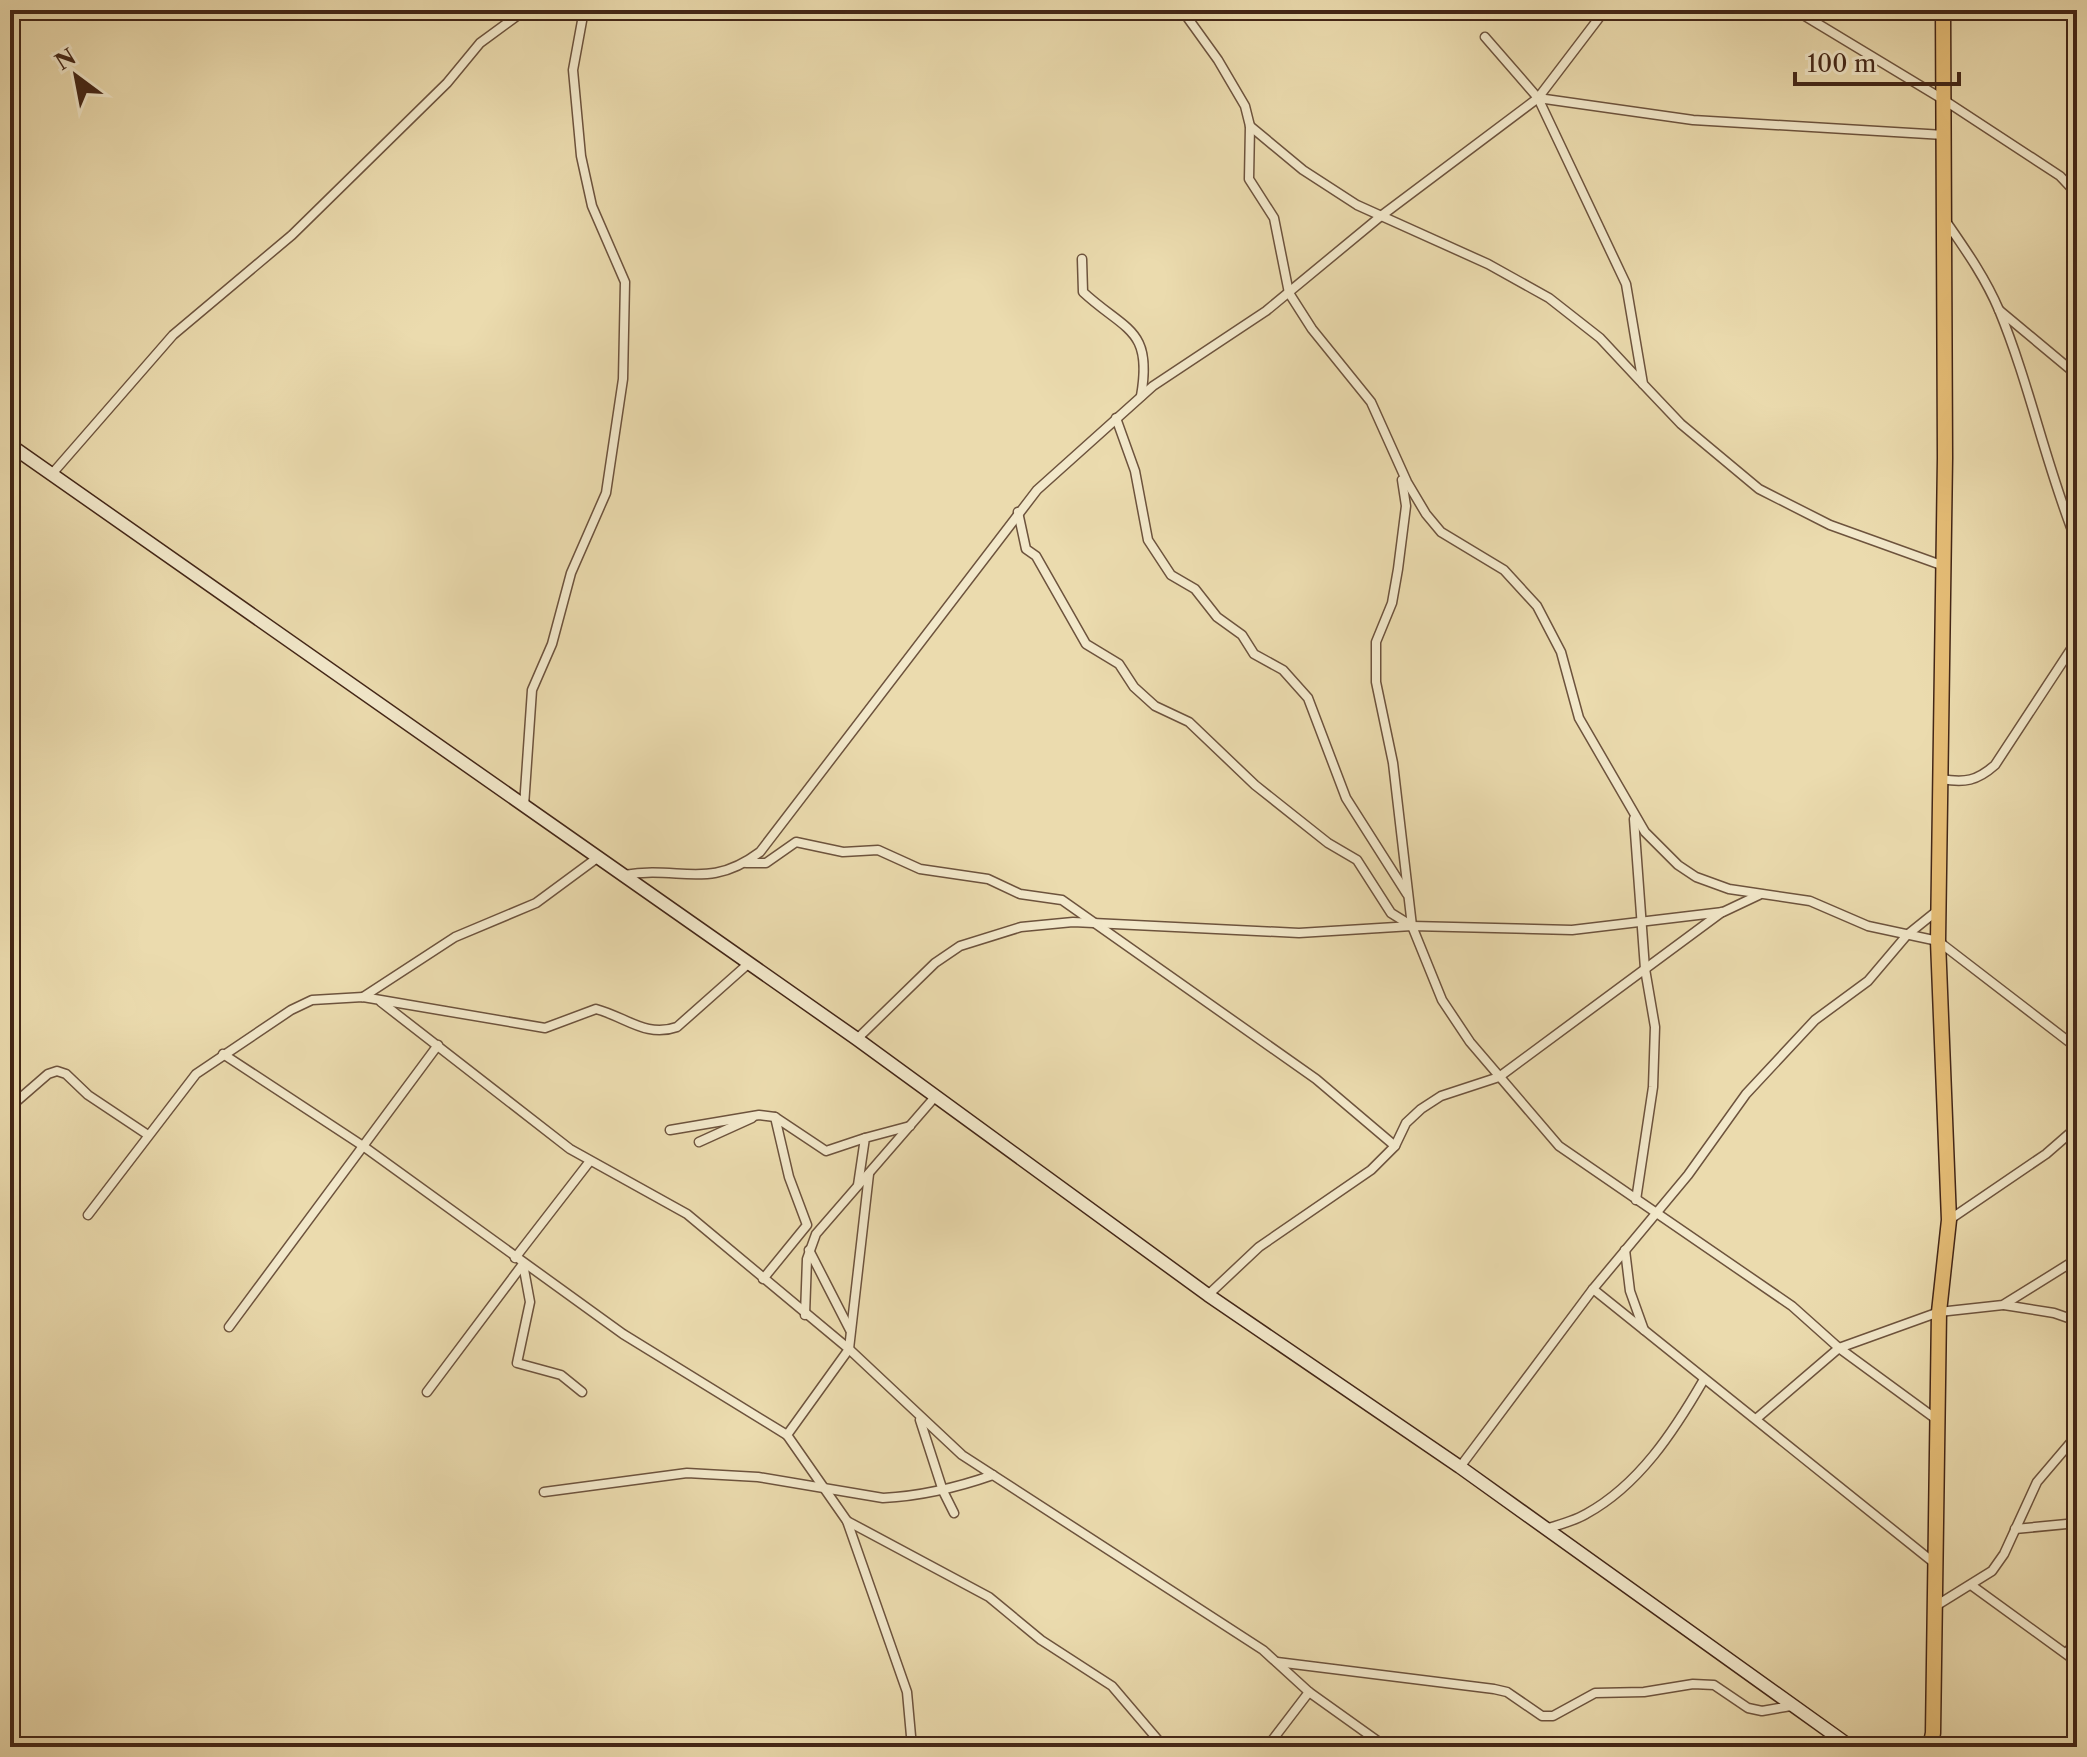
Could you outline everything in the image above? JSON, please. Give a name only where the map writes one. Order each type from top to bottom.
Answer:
[{"type":"highway","points":[[1933,1742],[1933,1562],[1939,1312],[1949,1220],[1938,941],[1944,566],[1943,10]]},
{"type":"main road","points":[[10,445],[857,1039],[1208,1295],[1460,1467],[1848,1745]]},
{"type":"street","points":[[51,475],[173,335],[292,235],[447,83],[480,43],[525,10]]},
{"type":"street","points":[[524,806],[532,690],[552,644],[571,573],[606,493],[623,379],[625,282],[592,206],[581,156],[573,70],[584,10]]},
{"type":"street","points":[[1182,10],[1218,60],[1245,106],[1250,126],[1249,179],[1274,218],[1289,293],[1312,329],[1371,402],[1416,499],[1441,532],[1504,570],[1537,606],[1561,652],[1579,718],[1634,817],[1678,865],[1696,877],[1729,889],[1810,901],[1868,926],[1938,941],[2077,1048]]},
{"type":"street","points":[[745,863],[760,852],[789,819],[1018,512],[1116,418],[1176,368],[1289,293],[1381,216],[1538,98],[1605,10]]},
{"type":"street","points":[[1795,10],[1944,100],[2060,176],[2077,194]]},
{"type":"street","points":[[1485,37],[1538,98],[1626,284],[1643,384]]},
{"type":"street","points":[[1538,98],[1693,120],[1944,135]]},
{"type":"street","points":[[1250,126],[1303,170],[1357,205],[1488,264],[1549,298],[1600,338],[1681,424],[1759,489],[1830,525],[1944,566]]},
{"type":"street","points":[[1944,218],[1976,265],[1998,309],[2052,481],[2077,543]]},
{"type":"street","points":[[1082,259],[1083,292],[1138,335],[1145,370],[1141,396]]},
{"type":"street","points":[[1998,309],[2077,375]]},
{"type":"street","points":[[1116,418],[1135,471],[1148,540],[1171,575],[1195,589],[1217,617],[1242,635],[1254,654],[1283,670],[1308,698],[1331,766],[1346,798],[1409,898]]},
{"type":"street","points":[[1400,462],[1406,506],[1392,603],[1376,642],[1376,682],[1393,763],[1412,926],[1442,1000],[1499,1077],[1559,1146],[1792,1306],[1839,1348],[1936,1419]]},
{"type":"street","points":[[1018,512],[1026,549],[1036,556],[1086,644],[1119,664],[1134,687],[1155,706],[1189,722],[1255,785],[1328,843],[1357,860],[1391,913],[1412,926]]},
{"type":"street","points":[[1941,779],[1963,782],[1981,778],[1995,765],[2077,640]]},
{"type":"street","points":[[1634,817],[1645,969],[1655,1027],[1653,1072],[1636,1200]]},
{"type":"street","points":[[624,875],[644,871],[705,876],[745,863],[766,863],[796,842],[843,852],[878,850],[920,869],[988,879],[1020,894],[1062,900],[1089,922],[1119,938],[1177,984],[1295,1063],[1395,1146]]},
{"type":"street","points":[[363,997],[455,937],[536,903],[597,858]]},
{"type":"street","points":[[1208,1295],[1259,1247],[1371,1170],[1395,1146],[1406,1123],[1421,1109],[1441,1096],[1499,1077],[1723,912],[1762,894]]},
{"type":"street","points":[[1460,1467],[1593,1289],[1656,1215],[1777,1057],[1815,1020],[1868,981],[1907,935],[1938,910]]},
{"type":"street","points":[[857,1039],[910,984],[960,946],[1021,927],[1089,922],[1299,933],[1412,926],[1511,930],[1642,924],[1723,912]]},
{"type":"street","points":[[88,1215],[196,1074],[291,1010],[312,1000],[363,997],[531,1028],[565,1024],[596,1009],[646,1030],[664,1032],[677,1027],[748,964]]},
{"type":"street","points":[[381,1002],[538,1126],[590,1161],[677,1206],[849,1349],[962,1455],[1277,1662],[1309,1692],[1386,1747]]},
{"type":"street","points":[[229,1327],[438,1045]]},
{"type":"street","points":[[223,1054],[363,1146],[623,1334],[787,1435],[847,1521],[859,1564],[888,1631],[907,1692],[912,1747]]},
{"type":"street","points":[[10,1107],[48,1074],[57,1071],[66,1074],[88,1095],[148,1135]]},
{"type":"street","points":[[805,1315],[809,1249],[816,1234],[934,1098]]},
{"type":"street","points":[[670,1130],[756,1115],[775,1117],[826,1151],[911,1125]]},
{"type":"street","points":[[699,1142],[744,1124],[756,1115]]},
{"type":"street","points":[[763,1279],[807,1225],[789,1177],[775,1117]]},
{"type":"street","points":[[1949,1220],[2046,1154],[2077,1127]]},
{"type":"street","points":[[858,1186],[865,1138]]},
{"type":"street","points":[[427,1392],[590,1161]]},
{"type":"street","points":[[787,1435],[849,1349],[869,1174]]},
{"type":"street","points":[[809,1249],[851,1332]]},
{"type":"street","points":[[1625,1249],[1630,1291],[1644,1330]]},
{"type":"street","points":[[2003,1305],[2077,1259]]},
{"type":"street","points":[[519,1261],[530,1302],[517,1363],[561,1375],[582,1392]]},
{"type":"street","points":[[1593,1289],[1703,1381],[1756,1419],[1933,1562]]},
{"type":"street","points":[[1756,1419],[1839,1348],[1939,1312],[2003,1305],[2054,1313],[2077,1321]]},
{"type":"street","points":[[1545,1530],[1586,1515],[1639,1470],[1674,1432],[1703,1381]]},
{"type":"street","points":[[919,1416],[943,1491],[954,1513]]},
{"type":"street","points":[[1934,1607],[1992,1571],[2004,1554],[2037,1482],[2077,1435]]},
{"type":"street","points":[[544,1492],[687,1473],[822,1486],[883,1498],[943,1491],[993,1475]]},
{"type":"street","points":[[847,1521],[989,1597],[1041,1640],[1112,1686],[1164,1747]]},
{"type":"street","points":[[2015,1529],[2077,1523]]},
{"type":"street","points":[[1971,1585],[2077,1662]]},
{"type":"street","points":[[2066,1653],[2077,1642]]},
{"type":"street","points":[[1277,1662],[1494,1689],[1507,1692],[1542,1716],[1553,1716],[1595,1693],[1705,1684],[1721,1688],[1748,1708],[1762,1711],[1791,1706]]},
{"type":"street","points":[[1267,1747],[1309,1692]]},
{"type":"street","points":[[1825,1747],[1848,1745]]}]
